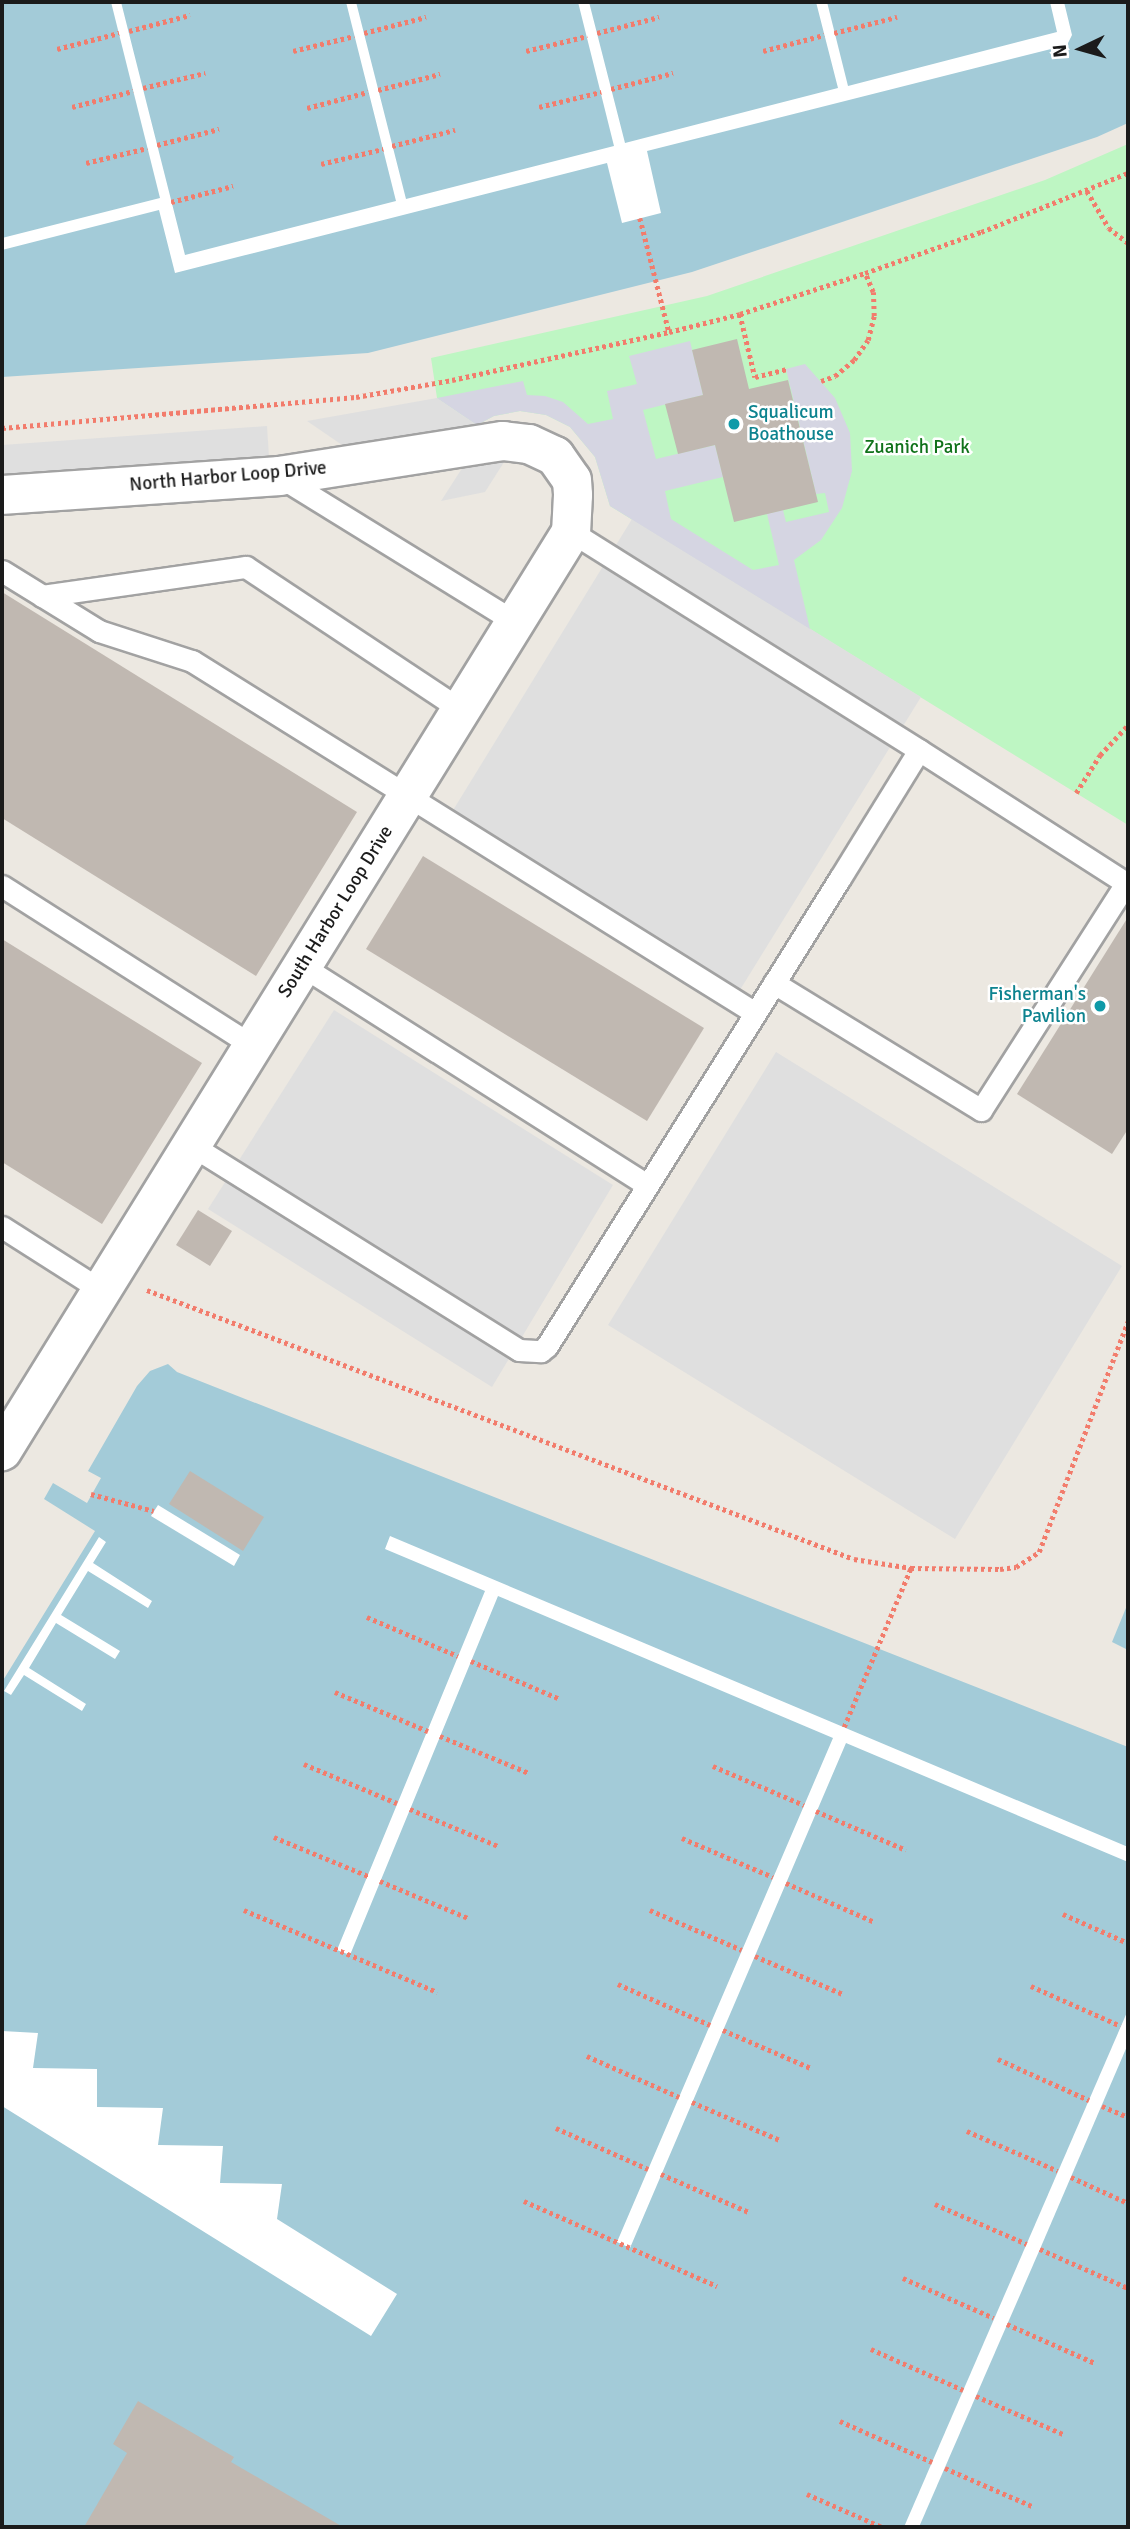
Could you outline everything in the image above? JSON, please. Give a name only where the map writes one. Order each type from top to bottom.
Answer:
[{"type":"street","name":"North Harbor Loop Drive","points":[[2,495],[279,476],[484,442],[516,442],[545,449],[555,456],[572,480],[571,532]]},
{"type":"street","name":"South Harbor Loop Drive","points":[[2,1451],[571,532]]},
{"type":"lane","points":[[279,476],[516,622]]},
{"type":"lane","points":[[571,532],[1126,883],[981,1111],[774,983]]},
{"type":"lane","points":[[42,596],[246,567],[461,710]]},
{"type":"lane","points":[[2,571],[99,631],[192,661],[755,1013]]},
{"type":"lane","points":[[191,1144],[519,1350],[534,1353],[547,1346],[919,750]]},
{"type":"lane","points":[[2,886],[253,1046]]},
{"type":"lane","points":[[302,966],[648,1185]]},
{"type":"lane","points":[[2,1227],[107,1280]]},
{"type":"path","points":[[129,30],[190,15]]},
{"type":"path","points":[[597,33],[659,17]]},
{"type":"path","points":[[834,33],[897,17]]},
{"type":"path","points":[[364,33],[426,18]]},
{"type":"path","points":[[57,49],[119,33]]},
{"type":"path","points":[[763,51],[824,35]]},
{"type":"path","points":[[293,51],[354,36]]},
{"type":"path","points":[[526,51],[587,36]]},
{"type":"path","points":[[143,89],[205,73]]},
{"type":"path","points":[[378,90],[440,74]]},
{"type":"path","points":[[611,89],[673,74]]},
{"type":"path","points":[[72,107],[133,91]]},
{"type":"path","points":[[307,108],[368,92]]},
{"type":"path","points":[[539,107],[601,92]]},
{"type":"path","points":[[157,145],[219,129]]},
{"type":"path","points":[[393,146],[455,130]]},
{"type":"path","points":[[86,163],[147,148]]},
{"type":"path","points":[[321,164],[383,149]]},
{"type":"path","points":[[2,428],[356,397],[452,380],[669,332],[740,314],[866,273],[1087,191],[1128,173]]},
{"type":"path","points":[[172,202],[233,186]]},
{"type":"path","points":[[1087,191],[1109,228],[1128,243]]},
{"type":"path","points":[[640,218],[669,332]]},
{"type":"path","points":[[821,381],[835,376],[854,360],[867,340],[874,316],[873,292],[866,273]]},
{"type":"path","points":[[740,314],[755,377],[786,369]]},
{"type":"path","points":[[1076,793],[1100,755],[1128,725]]},
{"type":"path","points":[[107,1280],[165,1298],[854,1559],[911,1568],[1000,1569],[1016,1567],[1039,1552],[1128,1321]]},
{"type":"path","points":[[91,1494],[154,1511]]},
{"type":"path","points":[[844,1727],[911,1568]]},
{"type":"path","points":[[367,1617],[458,1656]]},
{"type":"path","points":[[471,1661],[560,1699]]},
{"type":"path","points":[[335,1692],[428,1731]]},
{"type":"path","points":[[440,1736],[528,1773]]},
{"type":"path","points":[[304,1764],[397,1803]]},
{"type":"path","points":[[713,1766],[804,1805]]},
{"type":"path","points":[[411,1809],[498,1846]]},
{"type":"path","points":[[816,1811],[906,1850]]},
{"type":"path","points":[[274,1837],[368,1876]]},
{"type":"path","points":[[682,1838],[773,1877]]},
{"type":"path","points":[[380,1881],[468,1918]]},
{"type":"path","points":[[786,1883],[875,1922]]},
{"type":"path","points":[[244,1910],[437,1992]]},
{"type":"path","points":[[650,1910],[742,1950]]},
{"type":"path","points":[[1063,1914],[1128,1942]]},
{"type":"path","points":[[755,1956],[843,1994]]},
{"type":"path","points":[[618,1984],[710,2025]]},
{"type":"path","points":[[1031,1986],[1121,2026]]},
{"type":"path","points":[[723,2030],[811,2068]]},
{"type":"path","points":[[587,2056],[679,2096]]},
{"type":"path","points":[[998,2059],[1089,2100]]},
{"type":"path","points":[[692,2102],[780,2140]]},
{"type":"path","points":[[1102,2105],[1128,2117]]},
{"type":"path","points":[[556,2128],[648,2169]]},
{"type":"path","points":[[967,2131],[1058,2171]]},
{"type":"path","points":[[662,2175],[749,2212]]},
{"type":"path","points":[[1071,2177],[1128,2203]]},
{"type":"path","points":[[524,2202],[717,2286]]},
{"type":"path","points":[[935,2203],[1027,2244]]},
{"type":"path","points":[[1040,2249],[1128,2288]]},
{"type":"path","points":[[903,2278],[994,2318]]},
{"type":"path","points":[[1007,2324],[1095,2363]]},
{"type":"path","points":[[871,2349],[963,2390]]},
{"type":"path","points":[[975,2396],[1063,2434]]},
{"type":"path","points":[[839,2421],[932,2462]]},
{"type":"path","points":[[944,2468],[1032,2506]]},
{"type":"path","points":[[807,2494],[882,2527]]},
{"type":"green space","name":"Zuanich Park","points":[[1128,144],[1128,825],[610,506],[595,457],[570,427],[546,415],[520,411],[494,416],[477,425],[437,398],[431,358],[707,296],[1045,180]]},
{"type":"shaded area","points":[[690,341],[703,395],[643,410],[656,459],[715,445],[723,477],[665,491],[671,519],[753,570],[779,565],[767,514],[783,510],[786,522],[829,512],[825,493],[816,494],[786,369],[805,364],[835,398],[850,433],[852,471],[842,508],[821,540],[794,560],[810,629],[610,506],[595,457],[570,427],[546,415],[520,411],[494,416],[477,425],[437,398],[523,381],[527,395],[545,396],[563,402],[588,424],[613,419],[607,391],[637,384],[629,356]]},
{"type":"shaded area","points":[[437,398],[477,425],[345,447],[307,421]]},
{"type":"shaded area","points":[[267,426],[269,457],[2,477],[2,445]]},
{"type":"shaded area","points":[[468,459],[506,459],[485,492],[441,501]]},
{"type":"shaded area","points":[[632,519],[921,697],[735,998],[447,820]]},
{"type":"shaded area","points":[[334,1010],[613,1185],[492,1387],[208,1209]]},
{"type":"shaded area","points":[[776,1052],[1122,1266],[955,1539],[608,1325]]},
{"type":"water","points":[[2,2],[1128,2],[1128,123],[1097,137],[692,272],[368,353],[2,377]]},
{"type":"water","points":[[168,1364],[177,1372],[1128,1747],[1128,2527],[2,2527],[2,1682],[95,1531],[44,1499],[53,1483],[87,1503],[101,1478],[88,1471],[137,1386],[150,1371]]},
{"type":"water","points":[[1128,1603],[1128,1650],[1112,1642]]},
{"type":"pier","points":[[111,2],[121,2],[185,255],[396,201],[346,2],[356,2],[406,199],[614,146],[578,2],[589,2],[625,143],[838,88],[816,2],[827,2],[848,86],[1057,32],[1050,2],[1064,2],[1072,35],[1067,45],[647,151],[661,213],[622,223],[607,163],[175,273],[159,210],[2,250],[2,238],[160,198]]},
{"type":"pier","points":[[158,1505],[240,1555],[234,1566],[151,1516]]},
{"type":"pier","points":[[390,1536],[1128,1847],[1128,1862],[846,1743],[630,2248],[617,2242],[833,1738],[498,1596],[350,1955],[337,1950],[485,1591],[385,1549]]},
{"type":"pier","points":[[99,1537],[106,1542],[93,1563],[152,1601],[148,1608],[88,1571],[61,1615],[120,1651],[115,1659],[56,1623],[29,1668],[86,1704],[82,1711],[24,1675],[11,1695],[4,1691]]},
{"type":"pier","points":[[1128,2010],[1128,2044],[1040,2249],[919,2527],[904,2527]]},
{"type":"pier","points":[[2,2031],[38,2033],[33,2068],[97,2069],[97,2107],[163,2108],[158,2145],[223,2146],[220,2183],[282,2184],[277,2219],[397,2294],[371,2336],[2,2106]]},
{"type":"building","name":"Squalicum Boathouse","points":[[737,339],[749,389],[788,380],[818,502],[734,522],[715,445],[678,454],[665,404],[703,395],[692,350]]},
{"type":"building","points":[[2,592],[357,812],[256,976],[2,818]]},
{"type":"building","points":[[423,856],[704,1028],[647,1121],[366,949]]},
{"type":"building","name":"Fisherman's Pavilion","points":[[1128,917],[1128,1129],[1112,1154],[1017,1094]]},
{"type":"building","points":[[2,939],[202,1063],[102,1224],[2,1162]]},
{"type":"building","points":[[198,1210],[232,1231],[210,1266],[176,1245]]},
{"type":"building","points":[[190,1471],[264,1517],[243,1551],[169,1504]]},
{"type":"building","points":[[138,2401],[234,2457],[231,2462],[343,2527],[84,2527],[127,2453],[113,2444]]},
{"type":"place","name":"Squalicum Boathouse","points":[[734,424]]},
{"type":"place","name":"Fisherman's Pavilion","points":[[1100,1006]]}]
